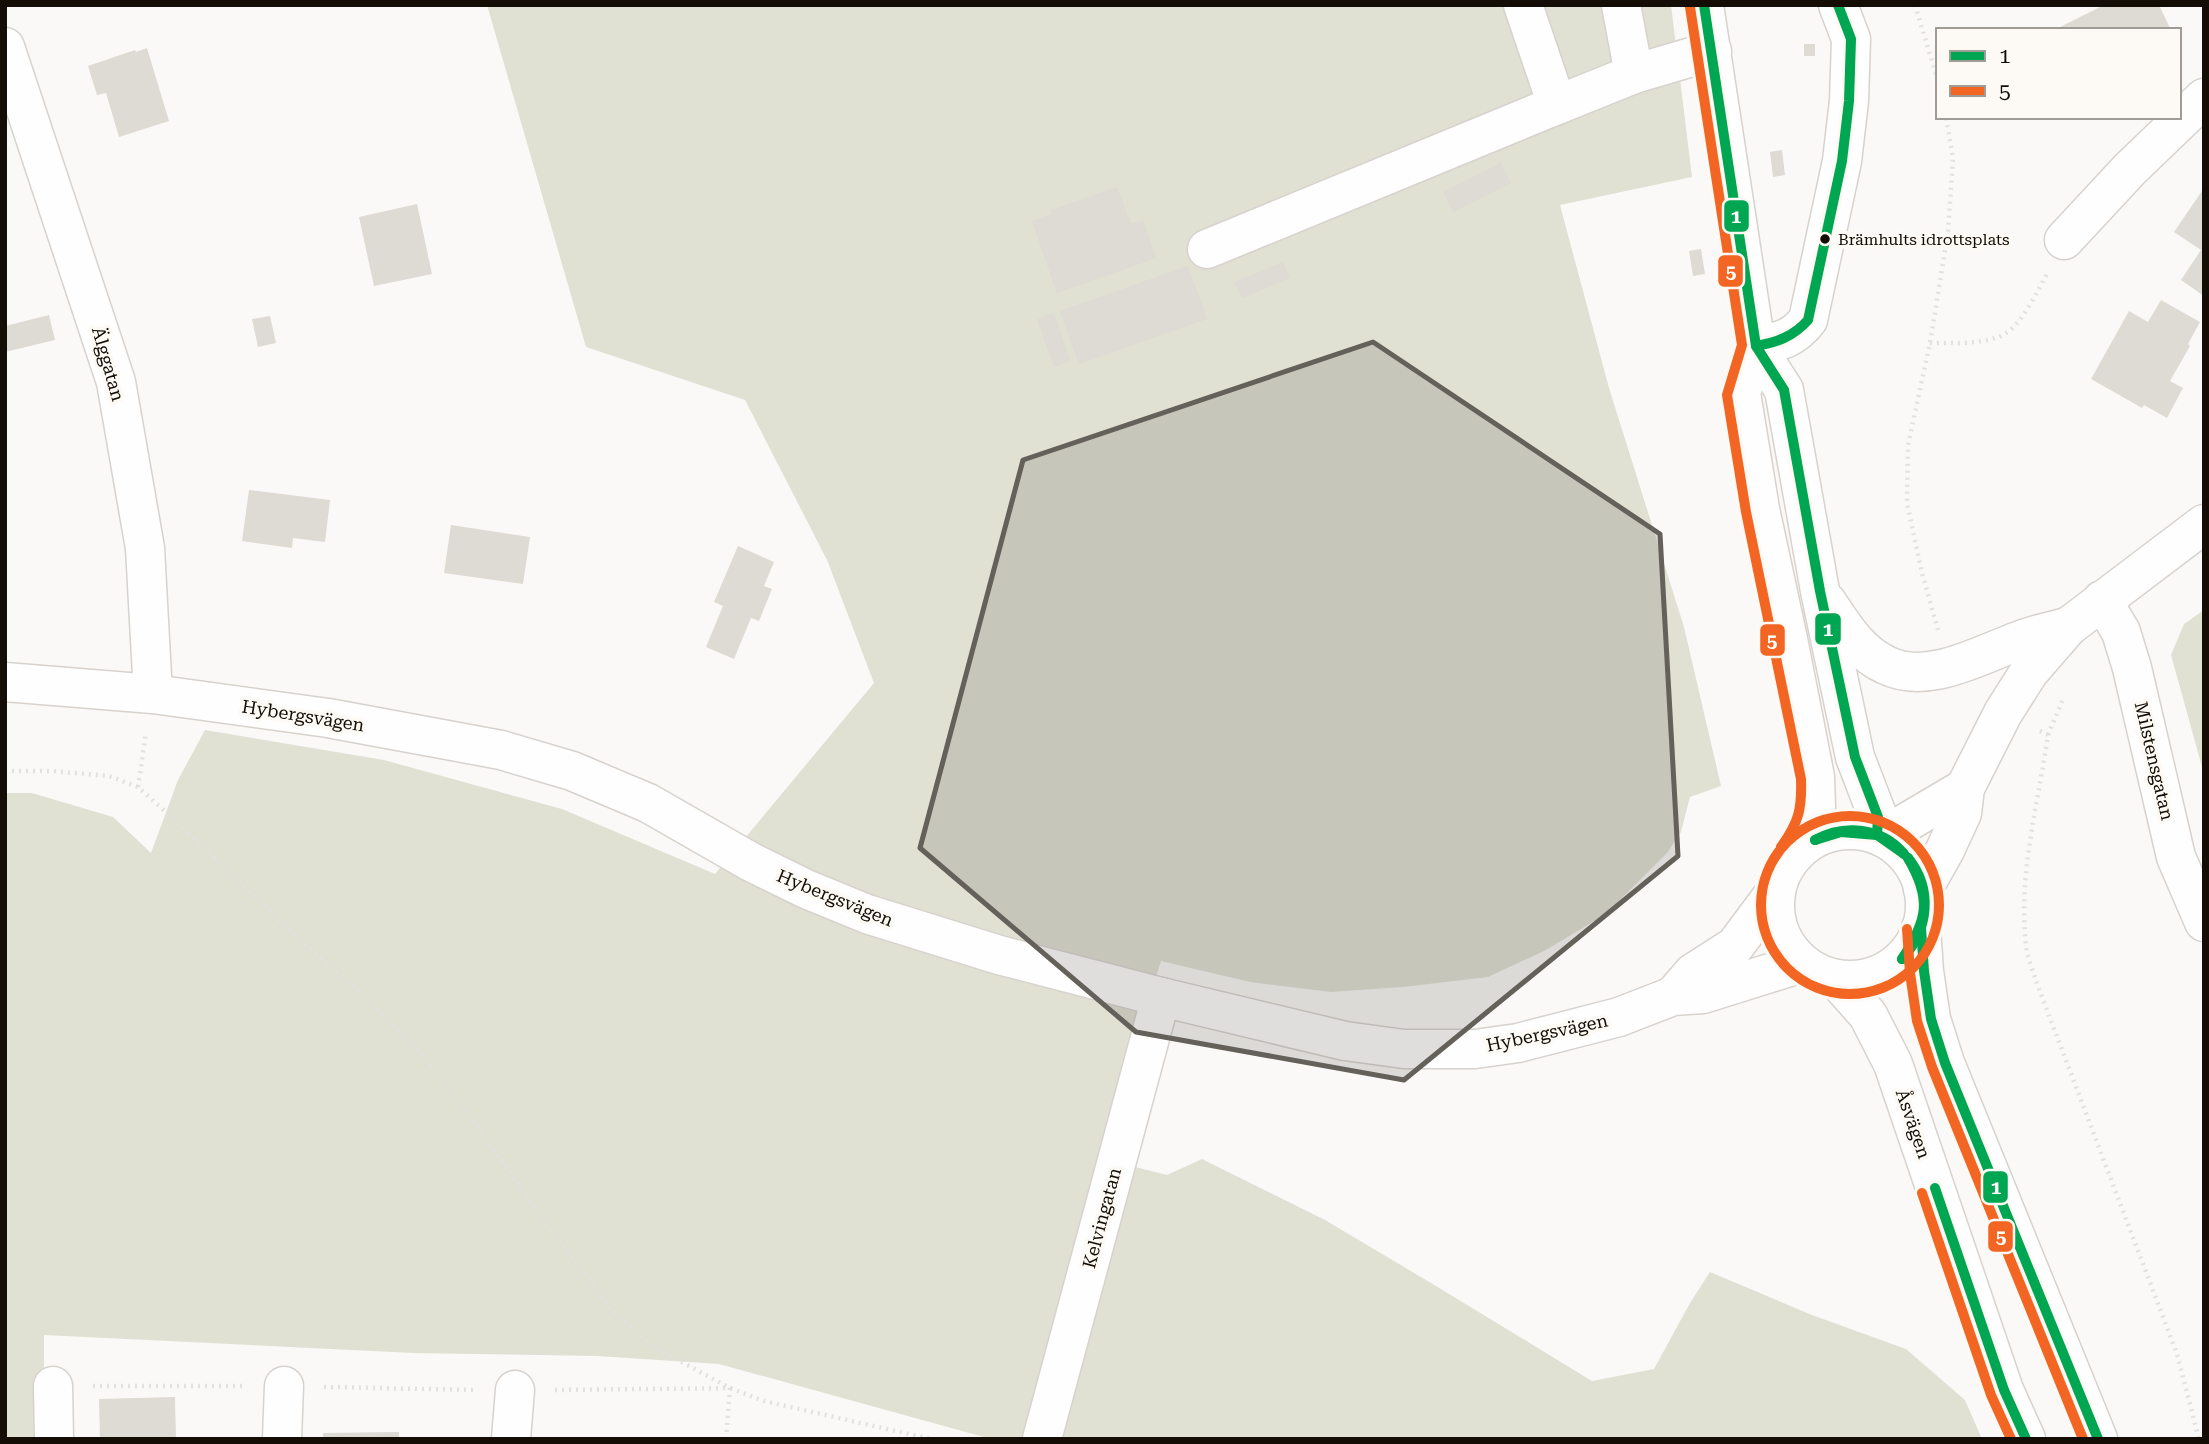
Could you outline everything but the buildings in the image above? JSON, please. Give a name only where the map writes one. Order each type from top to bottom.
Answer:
[{"type":"street","points":[[1523,5],[1557,105]]},
{"type":"street","points":[[1621,5],[1634,74]]},
{"type":"street","points":[[1704,5],[1756,346],[1784,390],[1820,591],[1855,757],[1878,817],[1880,836]]},
{"type":"street","points":[[1756,346],[1785,340],[1797,333],[1808,320],[1842,161],[1849,101],[1851,39],[1838,5]]},
{"type":"street","name":"Älggatan","points":[[5,47],[116,383],[145,548],[153,694]]},
{"type":"street","points":[[1207,249],[1634,74],[1712,51]]},
{"type":"street","points":[[2064,240],[2130,169],[2204,98]]},
{"type":"street","points":[[1756,346],[1741,393],[1760,509],[1815,777],[1816,807],[1808,833],[1780,878],[1776,891],[1776,914],[1781,936],[1787,946],[1819,971],[1860,980],[1893,967],[1911,950],[1922,928]]},
{"type":"street","points":[[1923,889],[1962,813],[1965,788],[2003,713],[2029,672],[2068,627],[2204,524]]},
{"type":"street","points":[[1820,591],[1846,631],[1868,654],[1886,665],[1906,672],[1951,668],[2022,639],[2068,627]]},
{"type":"street","name":"Milstensgatan","points":[[2102,600],[2121,632],[2132,668],[2176,857],[2204,922]]},
{"type":"street","name":"Hybergsvägen","points":[[5,682],[153,694],[328,718],[500,750],[572,771],[648,803],[751,862],[806,889],[867,914],[999,955],[1161,998],[1345,1041],[1404,1049],[1475,1049],[1518,1043],[1619,1017],[1673,996],[1703,994],[1819,971]]},
{"type":"street","points":[[1880,836],[1965,788]]},
{"type":"street","points":[[1793,855],[1814,839],[1838,831],[1852,830],[1880,836],[1906,854],[1917,870],[1926,908],[1922,928],[1924,971],[1931,1018],[1945,1063],[2098,1439]]},
{"type":"street","name":"Hybergsvägen","points":[[1673,996],[1693,973],[1735,946],[1776,891]]},
{"type":"street","name":"Åsvägen","points":[[1819,971],[1868,1015],[1893,1064],[2004,1390],[2026,1439]]},
{"type":"street","name":"Kelvingatan","points":[[1042,1439],[1161,998]]},
{"type":"street","points":[[53,1386],[54,1439]]},
{"type":"street","points":[[282,1439],[284,1386]]},
{"type":"street","points":[[511,1439],[515,1390]]},
{"type":"path","points":[[1915,5],[1936,74]]},
{"type":"path","points":[[1946,119],[1953,158],[1948,232],[1930,343],[1908,445],[1908,503],[1922,573],[1942,646],[1951,668]]},
{"type":"path","points":[[1930,343],[1978,342],[2007,333],[2031,305],[2064,240]]},
{"type":"path","points":[[138,788],[153,694]]},
{"type":"path","points":[[2003,713],[2048,735],[2023,904],[2026,948],[2036,981],[2177,1353],[2199,1439]]},
{"type":"path","points":[[5,771],[52,771],[109,776],[138,788],[368,1000],[412,1045],[447,1086],[580,1269],[615,1313],[650,1345],[730,1388],[764,1401],[931,1439]]},
{"type":"path","points":[[53,1386],[515,1390],[730,1388]]},
{"type":"path","points":[[726,1439],[730,1388]]},
{"type":"highlighted area","points":[[1373,342],[1660,534],[1678,856],[1404,1080],[1136,1032],[920,848],[1023,460]]},
{"type":"shaded area","points":[[487,5],[1671,5],[1692,177],[1560,205],[1609,388],[1684,627],[1721,786],[1690,797],[1681,832],[1667,853],[1606,914],[1544,951],[1488,977],[1331,992],[1250,982],[1161,961],[1100,1158],[1167,1175],[1202,1159],[1325,1220],[1592,1381],[1654,1369],[1710,1272],[1812,1315],[1906,1349],[1965,1400],[1982,1439],[991,1439],[719,1364],[597,1356],[413,1353],[44,1335],[44,1439],[5,1439],[5,793],[32,793],[113,817],[151,853],[178,780],[205,730],[384,760],[562,809],[715,874],[874,683],[827,560],[745,400],[586,347]]},
{"type":"shaded area","points":[[2204,610],[2204,774],[2171,655],[2184,624]]},
{"type":"transit line","name":"1","points":[[1704,5],[1756,346],[1784,390],[1820,591],[1855,757],[1878,817],[1877,835]]},
{"type":"transit line","name":"1","points":[[1756,346],[1784,338],[1797,331],[1808,320],[1842,161],[1849,101],[1851,39],[1838,5]]},
{"type":"transit line","name":"5","points":[[1690,7],[1742,345],[1727,395],[1746,512],[1801,779],[1798,815],[1781,847]]},
{"type":"transit line","name":"5","points":[[1850,816],[1884,823],[1913,842],[1932,871],[1939,905],[1932,939],[1913,968],[1884,987],[1850,994],[1816,987],[1787,968],[1768,939],[1761,905],[1768,871],[1787,842],[1816,823],[1850,816]]},
{"type":"transit line","name":"1","points":[[1815,840],[1838,832],[1862,831],[1885,838],[1904,854]]},
{"type":"transit line","name":"1","points":[[1815,840],[1841,832],[1877,835],[1904,854]]},
{"type":"transit line","name":"1","points":[[1902,959],[1917,933],[1924,909],[1921,886],[1908,858]]},
{"type":"transit line","name":"1","points":[[1902,959],[1918,935],[1924,909],[1921,883],[1908,858]]},
{"type":"transit line","name":"1","points":[[1921,928],[1931,1019],[1945,1063],[2098,1439]]},
{"type":"transit line","name":"5","points":[[1907,929],[1917,1021],[1932,1067],[2083,1439]]},
{"type":"transit line","name":"1","points":[[1935,1188],[2004,1390],[2026,1439]]},
{"type":"transit line","name":"5","points":[[1922,1193],[1991,1395],[2011,1439]]},
{"type":"place","name":"Brämhults idrottsplats","points":[[1825,239]]}]
